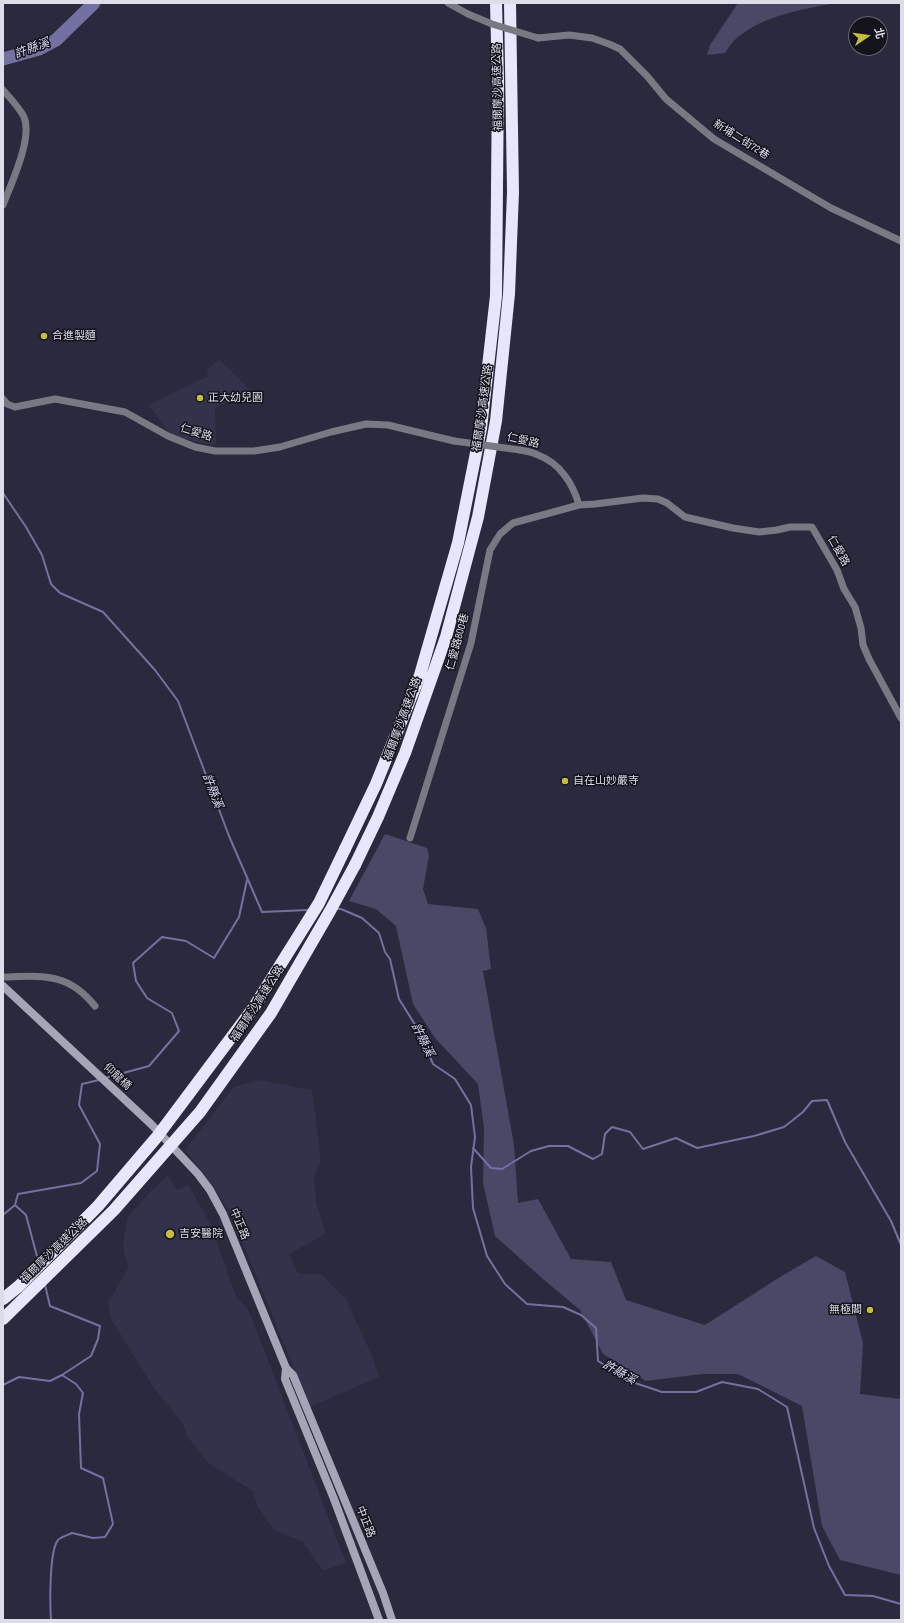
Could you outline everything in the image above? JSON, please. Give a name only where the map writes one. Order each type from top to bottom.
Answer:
[{"type":"highway","name":"福爾摩沙高速公路","points":[[3,1299],[40,1266],[98,1206],[156,1138],[254,1007],[319,903],[376,784],[420,675],[458,543],[481,428],[496,296],[498,80],[496,3]]},
{"type":"highway","name":"福爾摩沙高速公路","points":[[3,1319],[114,1210],[200,1112],[271,1013],[355,865],[378,817],[405,753],[446,637],[478,517],[496,421],[509,294],[513,192],[510,3]]},
{"type":"main road","name":"仰龍橋","points":[[3,986],[137,1110]]},
{"type":"main road","name":"中正路","points":[[137,1110],[181,1154],[198,1174],[213,1196],[228,1226],[286,1368],[293,1376],[383,1593],[392,1620]]},
{"type":"main road","name":"中正路","points":[[286,1368],[285,1379],[334,1499],[379,1620]]},
{"type":"street","name":"新埔二街72巷","points":[[448,3],[468,14],[506,29],[538,38],[569,35],[592,38],[609,44],[620,50],[647,76],[666,99],[714,139],[831,208],[901,241]]},
{"type":"street","points":[[3,90],[20,110],[24,118],[27,133],[19,165],[3,205]]},
{"type":"street","name":"仁愛路","points":[[3,399],[7,404],[15,407],[55,399],[125,412],[168,436],[195,446],[215,451],[254,451],[280,447],[331,432],[366,424],[388,425],[454,441],[520,450],[539,455],[556,466],[567,478],[575,491],[579,505],[643,498],[658,499],[667,503],[685,517],[733,528],[759,532],[790,527],[812,527],[837,570],[844,589],[855,607],[861,628],[863,645],[869,660],[901,718]]},
{"type":"street","name":"仁愛路800巷","points":[[410,838],[471,643],[490,550],[500,534],[513,523],[579,505]]},
{"type":"street","points":[[3,976],[46,976],[65,982],[84,993],[95,1006]]},
{"type":"shaded area","points":[[738,3],[835,3],[783,14],[748,30],[732,43],[725,53],[707,55],[710,45]]},
{"type":"shaded area","name":"正大幼兒園","points":[[219,359],[250,390],[215,408],[216,445],[199,443],[171,435],[149,405],[208,376],[207,370]]},
{"type":"shaded area","points":[[385,834],[427,848],[429,856],[423,889],[428,904],[478,909],[486,928],[491,969],[483,971],[514,1145],[518,1203],[538,1199],[571,1259],[611,1262],[626,1300],[705,1325],[816,1256],[845,1272],[863,1343],[860,1394],[901,1399],[901,1575],[840,1560],[822,1526],[802,1406],[738,1374],[702,1374],[646,1381],[603,1354],[580,1310],[495,1236],[483,1183],[484,1128],[478,1084],[435,1038],[413,1004],[396,926],[376,909],[349,901]]},
{"type":"shaded area","points":[[260,1080],[312,1090],[321,1161],[314,1176],[316,1203],[326,1233],[290,1254],[298,1274],[321,1274],[346,1299],[373,1358],[379,1377],[310,1407],[229,1210],[185,1150],[234,1087]]},
{"type":"shaded area","points":[[167,1175],[177,1190],[188,1185],[210,1223],[236,1296],[249,1311],[346,1563],[323,1571],[303,1542],[274,1530],[257,1506],[253,1491],[208,1463],[187,1436],[184,1425],[154,1388],[111,1319],[108,1303],[128,1268],[123,1244],[128,1216]]},
{"type":"waterway","name":"許縣溪","points":[[3,59],[39,49],[56,40],[94,3]]},
{"type":"waterway","name":"許縣溪","points":[[3,493],[26,527],[42,555],[51,584],[60,593],[103,612],[155,670],[178,701],[229,836],[262,912],[308,910]]},
{"type":"waterway","points":[[105,1078],[149,1066],[179,1031],[172,1013],[147,998],[136,981],[133,963],[162,937],[186,941],[214,958],[239,917],[247,880]]},
{"type":"waterway","name":"許縣溪","points":[[337,909],[341,909],[362,918],[379,933],[385,952],[390,959],[399,999],[419,1031],[433,1064],[455,1079],[471,1105],[475,1137],[471,1167],[473,1208],[487,1256],[505,1284],[527,1304],[563,1307],[581,1315],[596,1328],[598,1361],[632,1382],[662,1392],[696,1392],[722,1382],[758,1389],[787,1407],[814,1528],[829,1566],[845,1595],[873,1596],[901,1604]]},
{"type":"waterway","points":[[38,1260],[26,1215],[15,1205],[18,1194],[81,1183],[97,1171],[100,1144],[79,1105],[82,1084],[99,1080]]},
{"type":"waterway","points":[[473,1148],[491,1168],[502,1169],[531,1151],[549,1146],[568,1146],[593,1159],[602,1154],[605,1134],[612,1127],[630,1132],[643,1149],[676,1138],[697,1148],[754,1136],[784,1127],[803,1112],[812,1101],[827,1100],[845,1142],[891,1221],[901,1245]]},
{"type":"waterway","points":[[3,1215],[15,1205]]},
{"type":"waterway","points":[[45,1285],[50,1306],[100,1326],[98,1339],[91,1356],[62,1375],[76,1384],[83,1393],[79,1414],[81,1468],[103,1478],[113,1524],[105,1537],[93,1538],[72,1533],[58,1540],[55,1546],[52,1566],[50,1591],[51,1620]]},
{"type":"waterway","points":[[3,1385],[19,1377],[50,1381],[62,1375]]},
{"type":"place","name":"合進製麵","points":[[44,336]]},
{"type":"place","name":"正大幼兒園","points":[[200,398]]},
{"type":"place","name":"自在山妙嚴寺","points":[[565,781]]},
{"type":"place","name":"吉安醫院","points":[[170,1234]]},
{"type":"place","name":"無極閣","points":[[870,1310]]}]
